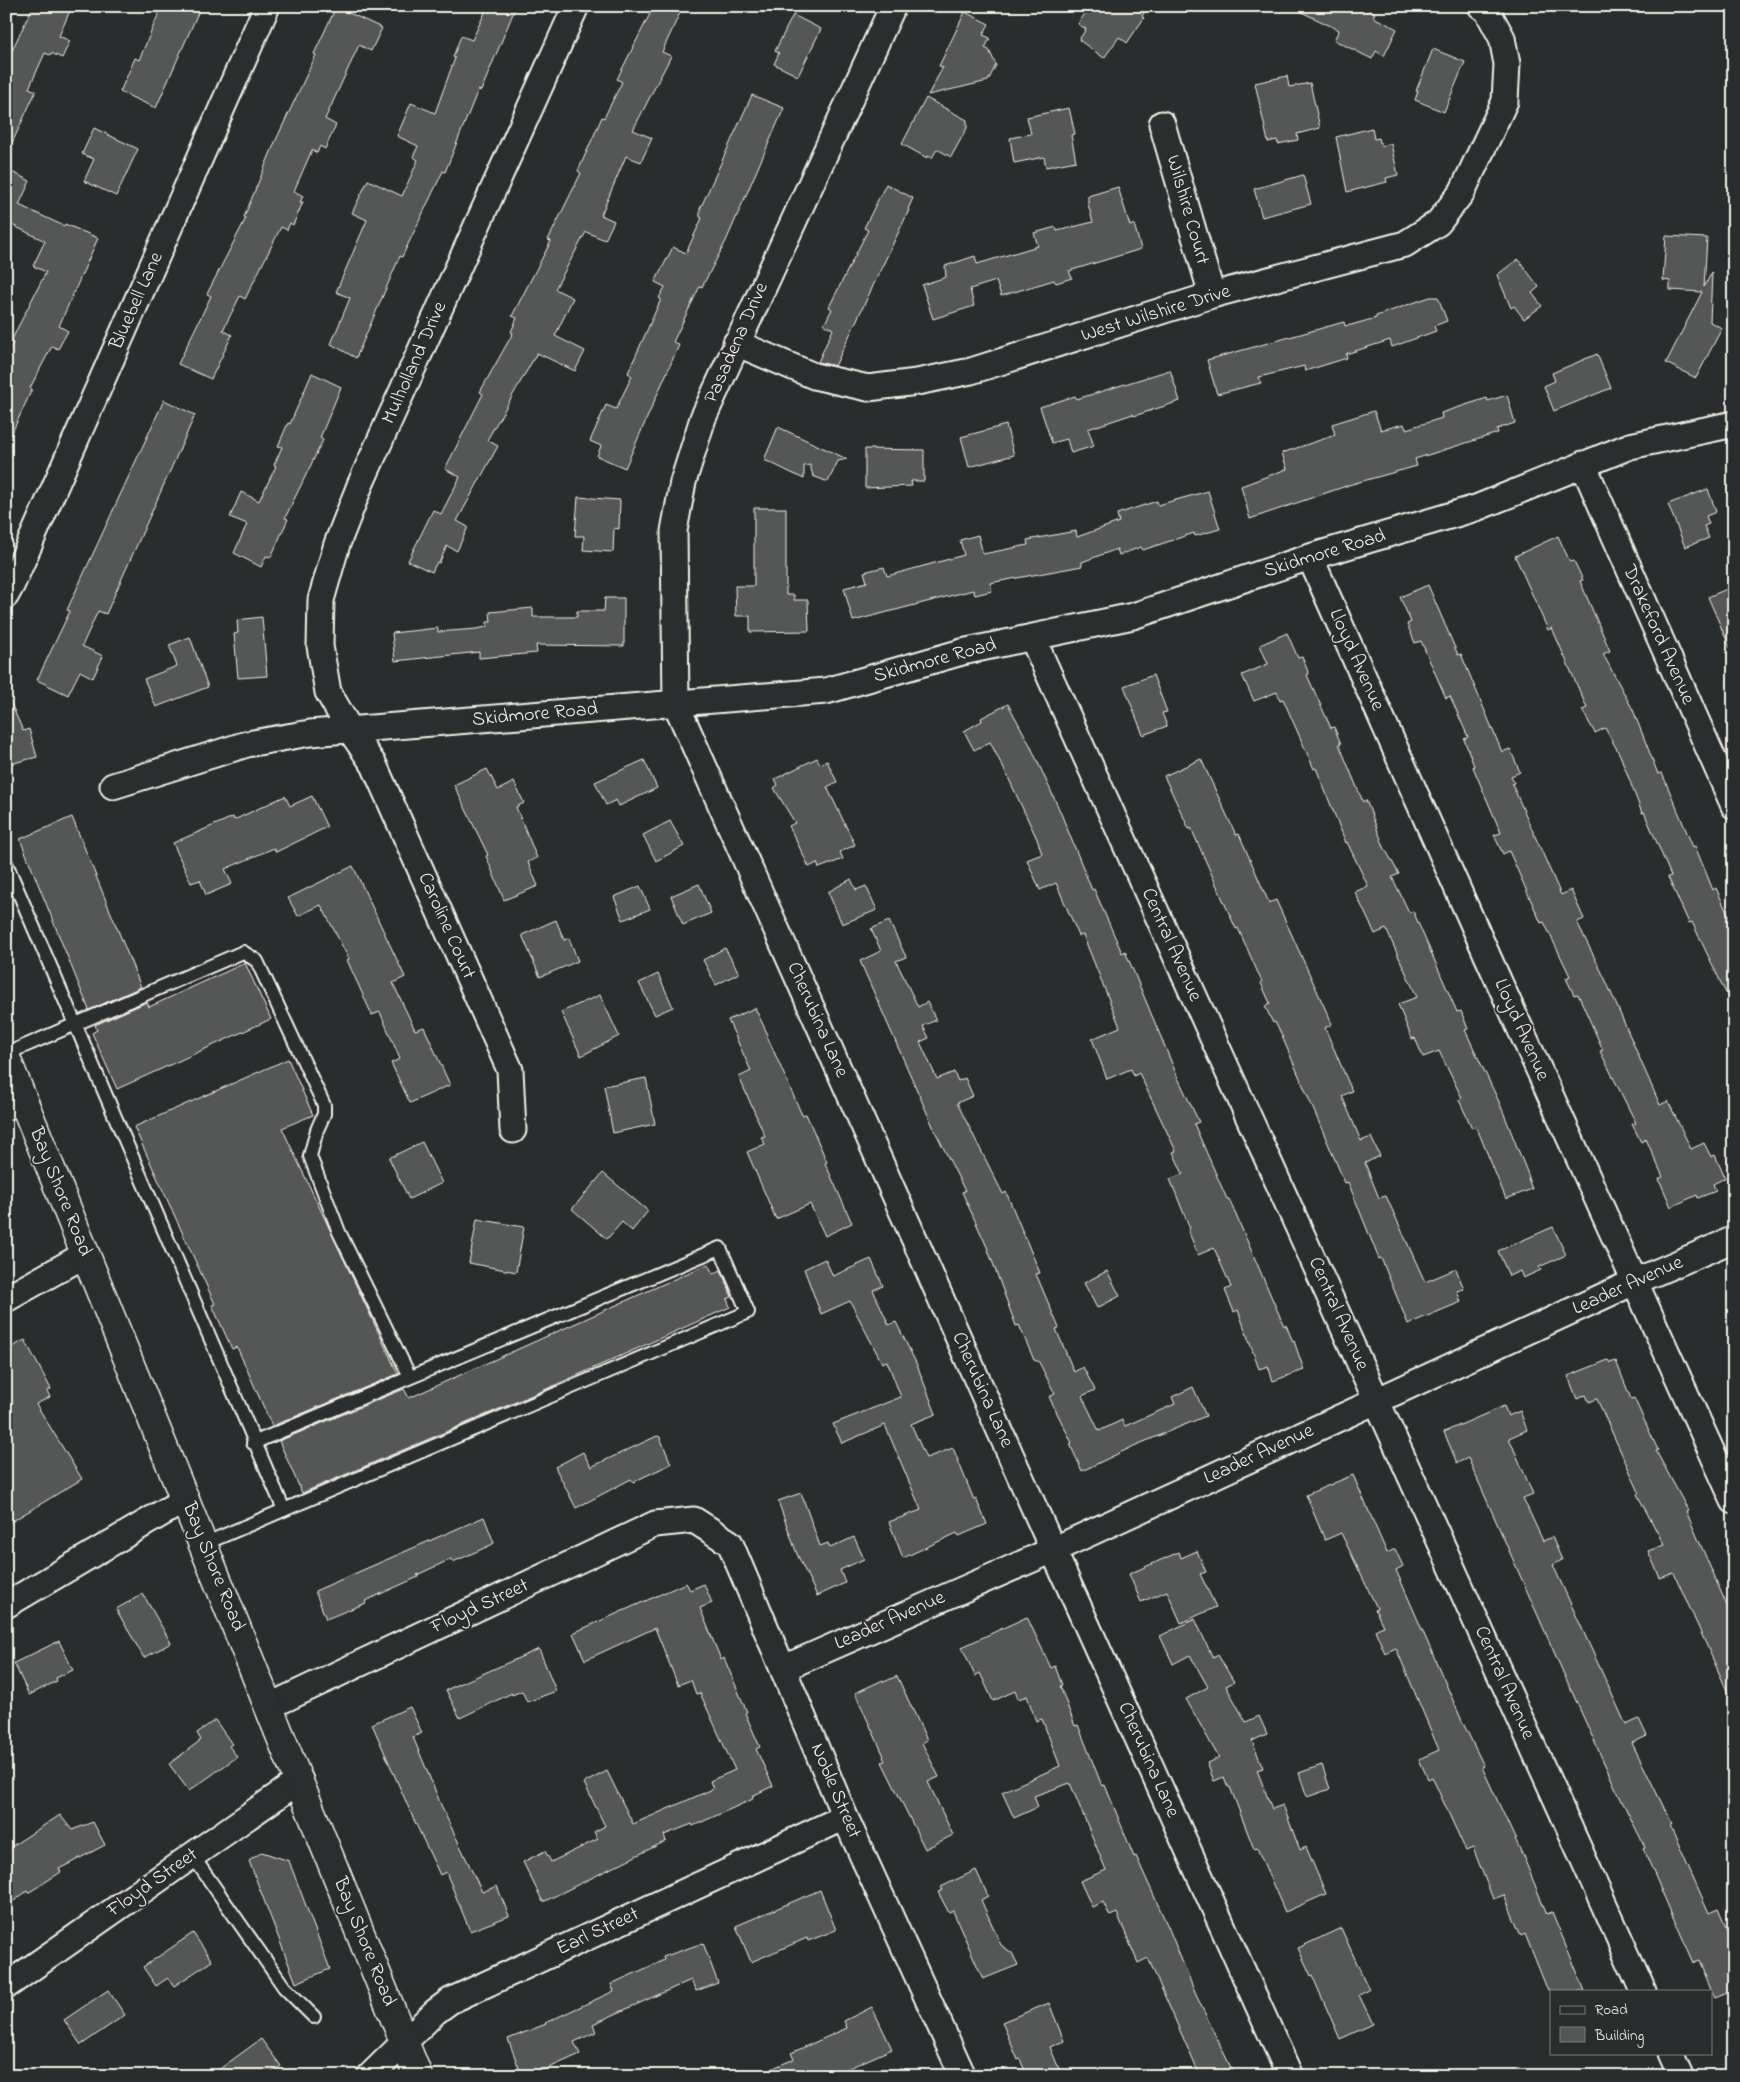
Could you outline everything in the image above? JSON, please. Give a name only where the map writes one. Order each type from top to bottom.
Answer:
[{"type":"main road","name":"Bay Shore Road","points":[[6,1058],[16,1110],[86,1254],[418,2076]]},
{"type":"street","name":"Bluebell Lane","points":[[6,595],[267,6]]},
{"type":"street","name":"Mulholland Drive","points":[[350,730],[328,692],[320,646],[321,600],[337,544],[360,485],[576,6]]},
{"type":"street","name":"Pasadena Drive","points":[[676,704],[674,532],[684,482],[703,418],[893,6]]},
{"type":"street","name":"West Wilshire Drive","points":[[736,343],[814,376],[868,388],[917,382],[971,371],[1212,295],[1405,244],[1438,223],[1462,192],[1505,101],[1507,64],[1502,38],[1487,10],[1481,6]]},
{"type":"street","name":"Wilshire Court","points":[[1162,124],[1212,295]]},
{"type":"street","name":"Skidmore Road","points":[[113,786],[247,744],[310,733],[826,691],[962,652],[1134,616],[1310,557],[1476,508],[1630,446],[1733,422]]},
{"type":"street","name":"Drakeford Avenue","points":[[1582,464],[1734,806]]},
{"type":"street","name":"Lloyd Avenue","points":[[1310,557],[1734,1501]]},
{"type":"street","name":"Central Avenue","points":[[1032,637],[1643,1990]]},
{"type":"street","name":"Cherubina Lane","points":[[676,704],[1290,2076]]},
{"type":"street","name":"Caroline Court","points":[[350,730],[374,765],[510,1070],[513,1130]]},
{"type":"street","name":"Leader Avenue","points":[[784,1668],[1053,1550],[1634,1282],[1734,1239]]},
{"type":"street","points":[[6,1299],[86,1254]]},
{"type":"street","points":[[6,1605],[186,1500]]},
{"type":"street","name":"Noble Street","points":[[694,1520],[730,1543],[846,1817],[963,2076]]},
{"type":"street","name":"Floyd Street","points":[[270,1706],[655,1524],[694,1520]]},
{"type":"street","name":"Floyd Street","points":[[6,1986],[300,1780]]},
{"type":"street","name":"Earl Street","points":[[370,2076],[435,2012],[450,2001],[846,1817]]},
{"type":"street","points":[[1671,2054],[1681,2076]]},
{"type":"lane","points":[[6,863],[253,1443],[284,1510]]},
{"type":"lane","points":[[6,1054],[243,952],[257,961],[324,1105],[324,1114],[317,1130],[310,1156],[339,1232],[410,1377]]},
{"type":"lane","points":[[204,1544],[748,1312],[720,1248],[253,1443]]},
{"type":"lane","points":[[192,1855],[284,1987],[314,2017]]},
{"type":"building","points":[[33,6],[72,6],[59,36],[70,41],[62,58],[51,53],[50,55],[45,53],[29,88],[36,91],[6,156],[6,63]]},
{"type":"building","points":[[162,6],[201,6],[156,108],[120,92],[135,58],[139,60]]},
{"type":"building","points":[[488,6],[516,6],[481,91],[478,90],[445,172],[443,171],[402,257],[400,256],[356,358],[331,344],[350,298],[336,292],[367,220],[352,213],[368,180],[402,196],[418,160],[413,157],[418,146],[397,136],[411,103],[435,113],[461,36],[472,40]]},
{"type":"building","points":[[654,6],[683,6],[662,52],[671,56],[633,130],[652,138],[641,162],[626,156],[601,215],[614,221],[605,240],[586,232],[555,289],[573,298],[555,336],[585,351],[575,371],[537,353],[487,440],[498,446],[457,521],[468,527],[457,551],[447,546],[439,563],[437,562],[432,572],[408,561],[433,510],[441,514],[460,477],[445,469],[483,394],[480,392],[513,333],[511,332],[517,318],[512,316],[551,241],[548,240],[581,173],[578,171],[602,117],[604,118],[622,82],[617,79]]},
{"type":"building","points":[[1090,6],[1149,6],[1142,16],[1144,18],[1127,43],[1119,37],[1104,58],[1079,40],[1086,29],[1078,24]]},
{"type":"building","points":[[1289,6],[1361,6],[1375,13],[1373,17],[1397,29],[1384,56],[1376,51],[1372,59],[1334,40],[1339,30]]},
{"type":"building","points":[[336,7],[382,28],[371,51],[359,45],[325,119],[336,125],[325,149],[320,146],[317,153],[312,150],[294,191],[303,196],[300,202],[303,202],[293,225],[290,223],[287,230],[281,227],[245,299],[240,296],[223,330],[232,335],[211,379],[178,364],[211,296],[207,294],[246,218],[244,217],[275,142],[316,55],[314,54]]},
{"type":"building","points":[[965,12],[989,24],[983,35],[990,38],[985,48],[989,50],[996,65],[988,81],[928,95],[943,67],[939,66]]},
{"type":"building","points":[[793,15],[821,29],[798,76],[774,64],[779,53],[775,51]]},
{"type":"building","points":[[1433,49],[1465,62],[1444,112],[1415,100],[1418,91],[1416,91]]},
{"type":"building","points":[[1287,76],[1289,87],[1310,83],[1320,128],[1297,134],[1298,140],[1278,144],[1277,140],[1268,142],[1255,83]]},
{"type":"building","points":[[752,95],[784,108],[726,241],[702,287],[700,286],[673,342],[679,345],[625,468],[597,456],[601,446],[590,441],[606,405],[616,409],[632,376],[628,373],[665,287],[655,282],[673,247],[686,253],[702,218],[700,217],[700,209]]},
{"type":"building","points":[[926,98],[967,120],[967,128],[951,157],[937,149],[932,158],[928,156],[927,158],[902,144]]},
{"type":"building","points":[[1069,108],[1075,134],[1071,135],[1076,161],[1046,167],[1044,157],[1014,163],[1010,138],[1031,134],[1027,117]]},
{"type":"building","points":[[94,128],[138,149],[116,196],[84,181],[94,159],[82,154]]},
{"type":"building","points":[[1372,128],[1374,139],[1379,138],[1381,146],[1391,144],[1398,175],[1386,178],[1387,182],[1347,192],[1336,137]]},
{"type":"building","points":[[6,169],[30,181],[19,205],[64,226],[65,224],[98,238],[59,326],[68,331],[58,349],[52,346],[30,388],[32,389],[6,446],[6,356],[13,343],[11,342],[16,331],[46,272],[33,266],[45,241],[10,224],[6,231]]},
{"type":"building","points":[[1303,175],[1311,204],[1262,217],[1254,189]]},
{"type":"building","points":[[886,184],[913,198],[909,210],[835,366],[818,362],[833,329],[824,325],[832,309],[829,307],[868,230],[864,228]]},
{"type":"building","points":[[1118,187],[1130,226],[1134,224],[1141,249],[1069,271],[1072,278],[1056,283],[1054,280],[1001,296],[996,281],[970,289],[974,306],[933,319],[922,285],[946,277],[945,266],[975,256],[977,264],[1038,246],[1034,233],[1056,227],[1057,231],[1093,222],[1088,204],[1088,196]]},
{"type":"building","points":[[1666,236],[1707,238],[1704,287],[1712,272],[1710,322],[1722,328],[1696,378],[1666,363],[1702,292],[1670,290],[1670,281],[1663,280]]},
{"type":"building","points":[[1518,259],[1539,287],[1532,293],[1542,306],[1524,319],[1514,306],[1511,308],[1497,275]]},
{"type":"building","points":[[1430,297],[1438,297],[1447,321],[1434,326],[1436,331],[1392,347],[1390,340],[1346,354],[1347,358],[1305,371],[1304,366],[1259,377],[1261,383],[1217,394],[1207,360],[1344,322],[1345,326],[1376,318],[1376,316]]},
{"type":"building","points":[[1597,354],[1611,388],[1554,411],[1544,386],[1555,381],[1552,373]]},
{"type":"building","points":[[1170,370],[1180,401],[1088,429],[1094,446],[1071,453],[1067,439],[1052,443],[1040,407],[1075,396],[1077,399]]},
{"type":"building","points":[[312,373],[341,387],[320,438],[323,440],[285,518],[288,519],[271,557],[266,556],[261,567],[234,553],[247,524],[230,517],[241,492],[259,501],[276,466],[274,465],[282,447],[278,446],[288,423],[290,424]]},
{"type":"building","points":[[1507,395],[1515,423],[1497,429],[1498,433],[1415,459],[1417,466],[1352,484],[1250,519],[1241,486],[1287,469],[1282,453],[1335,435],[1332,424],[1374,411],[1381,430],[1404,424],[1406,429],[1442,418],[1441,413],[1487,398],[1488,401]]},
{"type":"building","points":[[164,400],[195,415],[106,614],[98,611],[82,646],[103,656],[93,678],[80,671],[68,695],[37,680],[70,611],[67,610]]},
{"type":"building","points":[[1006,425],[1014,455],[969,467],[961,437]]},
{"type":"building","points":[[778,427],[847,459],[838,461],[828,482],[813,476],[810,465],[804,466],[804,479],[764,460]]},
{"type":"building","points":[[865,449],[924,450],[924,481],[911,481],[912,486],[865,488]]},
{"type":"building","points":[[1708,489],[1716,512],[1706,516],[1709,524],[1704,526],[1709,538],[1685,547],[1668,504]]},
{"type":"building","points":[[1208,491],[1220,529],[1195,536],[1194,533],[1143,550],[1141,547],[1119,555],[1117,549],[1082,562],[1082,566],[990,583],[992,591],[975,595],[973,590],[853,621],[844,588],[867,582],[864,572],[884,567],[887,576],[964,555],[960,540],[978,535],[983,554],[1028,545],[1027,540],[1076,531],[1077,537],[1119,522],[1117,514],[1157,501],[1158,505]]},
{"type":"building","points":[[578,497],[620,500],[619,529],[614,528],[613,552],[583,550],[584,536],[575,536]]},
{"type":"building","points":[[754,508],[786,508],[786,595],[794,595],[794,600],[808,600],[809,631],[750,632],[750,616],[736,616],[735,586],[754,586]]},
{"type":"building","points":[[1558,536],[1570,562],[1574,561],[1583,580],[1580,581],[1610,651],[1603,654],[1633,710],[1658,774],[1662,773],[1693,847],[1695,846],[1713,890],[1716,888],[1734,928],[1734,1010],[1692,922],[1689,923],[1668,877],[1671,876],[1644,812],[1642,813],[1620,755],[1605,728],[1595,733],[1582,710],[1587,708],[1552,628],[1548,630],[1515,556]]},
{"type":"building","points":[[1428,585],[1458,655],[1461,654],[1502,752],[1510,749],[1520,772],[1511,776],[1514,783],[1512,784],[1561,895],[1571,890],[1584,919],[1577,922],[1606,981],[1660,1105],[1668,1101],[1691,1149],[1704,1143],[1711,1157],[1715,1155],[1725,1178],[1713,1184],[1716,1191],[1698,1198],[1697,1195],[1671,1207],[1659,1179],[1663,1177],[1646,1139],[1641,1142],[1632,1124],[1636,1123],[1600,1051],[1603,1050],[1578,994],[1574,995],[1566,978],[1570,976],[1544,922],[1541,923],[1509,851],[1503,854],[1494,835],[1501,833],[1473,767],[1464,739],[1468,737],[1450,696],[1446,698],[1421,641],[1415,643],[1407,624],[1411,622],[1400,597]]},
{"type":"building","points":[[1734,586],[1734,657],[1708,597]]},
{"type":"building","points":[[605,598],[624,598],[624,646],[536,645],[537,653],[479,658],[479,652],[395,661],[392,633],[438,628],[438,632],[476,629],[487,627],[487,622],[491,622],[490,612],[533,608],[533,617],[577,617],[577,611],[604,611]]},
{"type":"building","points":[[262,617],[267,676],[238,678],[234,634],[238,633],[237,620]]},
{"type":"building","points":[[1287,633],[1298,658],[1302,657],[1309,674],[1307,675],[1331,728],[1334,727],[1363,802],[1366,800],[1384,847],[1399,874],[1392,877],[1409,912],[1413,911],[1457,1012],[1461,1011],[1468,1029],[1465,1030],[1500,1104],[1532,1189],[1506,1199],[1476,1126],[1472,1128],[1459,1100],[1462,1098],[1439,1051],[1423,1057],[1415,1038],[1412,1039],[1398,1004],[1417,997],[1386,929],[1375,934],[1355,892],[1368,886],[1346,843],[1316,768],[1314,769],[1283,699],[1280,700],[1277,692],[1254,701],[1242,675],[1268,664],[1260,645]]},
{"type":"building","points":[[190,637],[208,687],[156,707],[144,679],[177,666],[169,645]]},
{"type":"building","points":[[1153,675],[1167,712],[1162,713],[1167,726],[1143,735],[1124,686]]},
{"type":"building","points":[[6,692],[23,731],[29,729],[37,757],[6,765]]},
{"type":"building","points":[[1008,704],[1030,745],[1060,811],[1092,890],[1094,889],[1122,953],[1125,951],[1178,1078],[1199,1122],[1194,1124],[1284,1326],[1286,1325],[1294,1341],[1304,1370],[1273,1381],[1268,1366],[1259,1369],[1238,1310],[1234,1312],[1225,1290],[1231,1287],[1214,1248],[1198,1255],[1170,1179],[1183,1174],[1173,1152],[1176,1151],[1139,1073],[1134,1076],[1131,1069],[1107,1079],[1092,1039],[1120,1027],[1083,935],[1079,936],[1056,883],[1040,890],[1027,860],[1042,854],[1037,839],[990,742],[974,750],[964,731],[982,721],[981,718]]},
{"type":"building","points":[[817,758],[820,764],[827,761],[837,782],[827,787],[855,845],[840,852],[843,859],[819,868],[817,863],[809,867],[789,826],[795,823],[774,788],[778,785],[775,779]]},
{"type":"building","points":[[1201,759],[1236,835],[1239,834],[1269,903],[1276,900],[1332,1024],[1325,1028],[1352,1091],[1342,1096],[1361,1141],[1371,1137],[1380,1156],[1365,1163],[1379,1198],[1386,1196],[1425,1282],[1456,1269],[1464,1289],[1457,1291],[1461,1302],[1408,1324],[1348,1182],[1345,1183],[1281,1034],[1265,1006],[1270,1003],[1238,928],[1236,929],[1191,828],[1189,829],[1164,776]]},
{"type":"building","points":[[644,760],[657,788],[619,806],[616,800],[606,805],[595,782]]},
{"type":"building","points":[[487,769],[498,790],[514,782],[524,803],[516,807],[537,858],[528,862],[538,886],[504,900],[486,856],[488,855],[454,785]]},
{"type":"building","points":[[285,796],[290,806],[312,796],[327,827],[276,852],[274,848],[225,869],[232,884],[206,895],[200,880],[191,883],[173,843],[233,817],[234,820]]},
{"type":"building","points":[[72,817],[141,987],[89,1010],[20,839]]},
{"type":"building","points":[[670,821],[684,846],[656,861],[643,835]]},
{"type":"building","points":[[353,866],[405,977],[393,983],[415,1030],[424,1027],[450,1085],[410,1103],[391,1063],[400,1059],[380,1012],[372,1015],[347,960],[349,959],[321,905],[298,916],[288,898]]},
{"type":"building","points":[[851,879],[856,890],[866,886],[877,910],[842,924],[828,892]]},
{"type":"building","points":[[699,884],[711,913],[683,925],[671,896]]},
{"type":"building","points":[[640,886],[650,909],[623,920],[614,897]]},
{"type":"building","points":[[556,920],[564,940],[569,938],[578,961],[540,977],[522,935]]},
{"type":"building","points":[[889,921],[906,957],[896,961],[918,1007],[927,1002],[936,1020],[923,1026],[929,1038],[920,1042],[937,1079],[954,1072],[958,1081],[965,1078],[973,1096],[957,1103],[1003,1194],[1006,1192],[1040,1273],[1036,1274],[1059,1328],[1056,1329],[1074,1372],[1083,1367],[1095,1390],[1082,1396],[1099,1431],[1122,1420],[1125,1426],[1175,1404],[1172,1397],[1193,1387],[1206,1416],[1134,1446],[1082,1471],[1070,1444],[1072,1443],[1049,1397],[1055,1394],[1039,1362],[1034,1360],[1019,1325],[1016,1326],[987,1247],[962,1192],[965,1191],[935,1131],[860,961],[881,951],[871,929]]},
{"type":"building","points":[[725,948],[739,973],[716,985],[703,960]]},
{"type":"building","points":[[245,963],[271,1019],[117,1089],[92,1033],[97,1030],[95,1025],[147,1002],[149,1007]]},
{"type":"building","points":[[658,974],[673,1007],[655,1015],[639,983]]},
{"type":"building","points":[[600,995],[619,1036],[581,1056],[561,1012]]},
{"type":"building","points":[[755,1008],[802,1115],[806,1114],[827,1162],[825,1163],[852,1223],[825,1236],[810,1204],[776,1219],[747,1152],[765,1144],[761,1137],[765,1136],[739,1077],[751,1071],[728,1020]]},
{"type":"building","points":[[288,1059],[313,1115],[282,1128],[398,1374],[272,1426],[237,1347],[232,1349],[212,1305],[215,1304],[134,1127]]},
{"type":"building","points":[[646,1078],[655,1124],[613,1133],[604,1086]]},
{"type":"building","points":[[422,1142],[442,1183],[409,1199],[389,1158]]},
{"type":"building","points":[[603,1173],[648,1211],[632,1231],[622,1222],[607,1239],[572,1209]]},
{"type":"building","points":[[477,1219],[524,1227],[516,1272],[469,1263]]},
{"type":"building","points":[[1553,1227],[1566,1255],[1539,1267],[1541,1270],[1523,1278],[1520,1271],[1509,1276],[1498,1251]]},
{"type":"building","points":[[825,1259],[833,1276],[871,1259],[883,1286],[873,1290],[889,1325],[896,1322],[917,1365],[936,1414],[911,1424],[926,1458],[953,1448],[974,1500],[976,1499],[987,1524],[959,1536],[957,1533],[903,1558],[889,1522],[921,1510],[885,1425],[842,1443],[833,1424],[901,1397],[887,1361],[882,1363],[850,1301],[821,1314],[804,1269]]},
{"type":"building","points":[[708,1264],[713,1274],[721,1270],[732,1297],[727,1299],[730,1307],[551,1387],[302,1493],[279,1441],[404,1389],[409,1398]]},
{"type":"building","points":[[1107,1271],[1120,1296],[1097,1308],[1084,1283]]},
{"type":"building","points":[[25,1340],[51,1389],[47,1391],[50,1397],[36,1404],[82,1479],[6,1525],[6,1350]]},
{"type":"building","points":[[1608,1360],[1610,1363],[1616,1361],[1631,1399],[1634,1398],[1658,1450],[1656,1451],[1688,1510],[1686,1511],[1734,1622],[1734,1706],[1674,1573],[1660,1578],[1648,1551],[1664,1545],[1637,1494],[1639,1492],[1597,1399],[1589,1402],[1586,1395],[1577,1399],[1568,1376]]},
{"type":"building","points":[[1504,1406],[1508,1416],[1520,1411],[1527,1430],[1509,1438],[1533,1494],[1523,1498],[1543,1541],[1552,1537],[1562,1560],[1553,1565],[1626,1725],[1639,1719],[1647,1736],[1632,1743],[1672,1824],[1670,1825],[1709,1913],[1718,1909],[1734,1946],[1734,1989],[1714,1997],[1699,1961],[1693,1963],[1643,1848],[1645,1847],[1615,1787],[1468,1458],[1457,1463],[1444,1432]]},
{"type":"building","points":[[657,1436],[660,1437],[671,1464],[633,1482],[631,1479],[576,1508],[555,1467],[583,1452],[591,1467]]},
{"type":"building","points":[[1353,1475],[1387,1553],[1395,1549],[1403,1566],[1396,1570],[1462,1721],[1484,1766],[1482,1767],[1523,1856],[1547,1914],[1552,1912],[1585,1990],[1548,1991],[1525,1934],[1521,1936],[1504,1895],[1493,1899],[1473,1848],[1466,1851],[1432,1777],[1428,1779],[1419,1759],[1439,1750],[1396,1648],[1385,1653],[1375,1630],[1383,1626],[1375,1609],[1377,1608],[1341,1533],[1325,1540],[1306,1495]]},
{"type":"building","points":[[801,1493],[820,1546],[828,1543],[830,1548],[854,1537],[864,1559],[840,1570],[845,1583],[817,1596],[797,1554],[778,1501]]},
{"type":"building","points":[[484,1517],[494,1543],[491,1545],[453,1562],[451,1559],[417,1575],[418,1577],[365,1601],[366,1603],[326,1619],[315,1591]]},
{"type":"building","points":[[1197,1551],[1206,1572],[1200,1574],[1216,1607],[1181,1623],[1167,1591],[1141,1602],[1129,1574],[1179,1552],[1181,1558]]},
{"type":"building","points":[[686,1583],[690,1590],[704,1584],[712,1603],[700,1608],[721,1660],[724,1658],[747,1712],[745,1713],[760,1747],[756,1749],[773,1786],[752,1796],[753,1799],[693,1826],[692,1824],[664,1835],[666,1841],[543,1902],[523,1862],[545,1851],[551,1862],[598,1839],[594,1832],[605,1826],[584,1783],[607,1771],[633,1824],[713,1789],[710,1781],[735,1770],[700,1693],[696,1694],[691,1680],[678,1685],[655,1628],[585,1660],[573,1633]]},
{"type":"building","points":[[143,1594],[171,1643],[144,1658],[116,1609]]},
{"type":"building","points":[[1027,1617],[1051,1668],[1055,1666],[1062,1685],[1060,1686],[1075,1726],[1078,1725],[1102,1786],[1105,1785],[1134,1857],[1136,1856],[1196,1995],[1235,2076],[1200,2076],[1148,1958],[1138,1963],[1117,1913],[1110,1916],[1103,1902],[1092,1907],[1080,1881],[1106,1870],[1070,1783],[1034,1796],[1038,1807],[1014,1818],[1002,1792],[1060,1766],[1042,1719],[1036,1721],[1027,1696],[1018,1699],[1015,1691],[993,1701],[980,1673],[975,1676],[962,1647]]},
{"type":"building","points":[[1195,1619],[1213,1658],[1218,1655],[1234,1682],[1226,1686],[1246,1722],[1259,1716],[1267,1734],[1252,1741],[1263,1768],[1257,1770],[1272,1809],[1283,1805],[1300,1850],[1306,1847],[1326,1894],[1285,1912],[1257,1848],[1254,1849],[1230,1787],[1228,1787],[1224,1777],[1214,1781],[1207,1763],[1219,1758],[1186,1699],[1208,1687],[1190,1655],[1173,1664],[1160,1636]]},
{"type":"building","points":[[59,1641],[73,1670],[56,1678],[57,1681],[29,1695],[14,1663]]},
{"type":"building","points":[[539,1649],[556,1691],[527,1702],[522,1691],[512,1695],[512,1693],[460,1718],[446,1690]]},
{"type":"building","points":[[897,1676],[927,1740],[922,1743],[939,1777],[928,1782],[953,1835],[925,1849],[882,1762],[885,1761],[884,1756],[855,1693],[883,1680],[884,1682]]},
{"type":"building","points":[[410,1707],[422,1733],[413,1737],[444,1812],[482,1892],[497,1886],[509,1916],[470,1931],[446,1872],[440,1875],[372,1724]]},
{"type":"building","points":[[215,1720],[232,1744],[229,1746],[237,1757],[189,1791],[169,1764],[201,1740],[197,1733]]},
{"type":"building","points":[[1322,1765],[1330,1789],[1307,1797],[1299,1773]]},
{"type":"building","points":[[60,1815],[72,1830],[93,1822],[105,1845],[59,1869],[61,1872],[28,1893],[27,1891],[6,1907],[6,1850]]},
{"type":"building","points":[[262,1852],[289,1861],[330,1969],[296,1983],[249,1861]]},
{"type":"building","points":[[976,1870],[988,1896],[981,1900],[1001,1945],[1012,1953],[1018,1965],[983,1979],[953,1911],[949,1913],[938,1892],[943,1890],[941,1887]]},
{"type":"building","points":[[820,1890],[836,1930],[808,1941],[807,1938],[751,1962],[736,1926]]},
{"type":"building","points":[[1341,1928],[1369,1990],[1359,1995],[1373,2024],[1340,2039],[1298,1948]]},
{"type":"building","points":[[193,1933],[212,1961],[174,1986],[168,1978],[156,1986],[143,1967]]},
{"type":"building","points":[[703,1943],[718,1983],[696,1991],[691,1980],[593,2024],[596,2032],[574,2042],[580,2054],[531,2076],[522,2076],[508,2039],[546,2024],[614,1991],[611,1984],[664,1960],[663,1957]]},
{"type":"building","points":[[108,1990],[125,2015],[81,2045],[64,2020]]},
{"type":"building","points":[[1049,2003],[1064,2041],[1050,2047],[1062,2076],[1027,2076],[1002,2022]]},
{"type":"building","points":[[872,2007],[892,2049],[831,2076],[755,2076],[794,2059],[791,2053],[847,2028],[844,2021]]},
{"type":"building","points":[[261,2039],[281,2066],[267,2076],[210,2076]]}]
